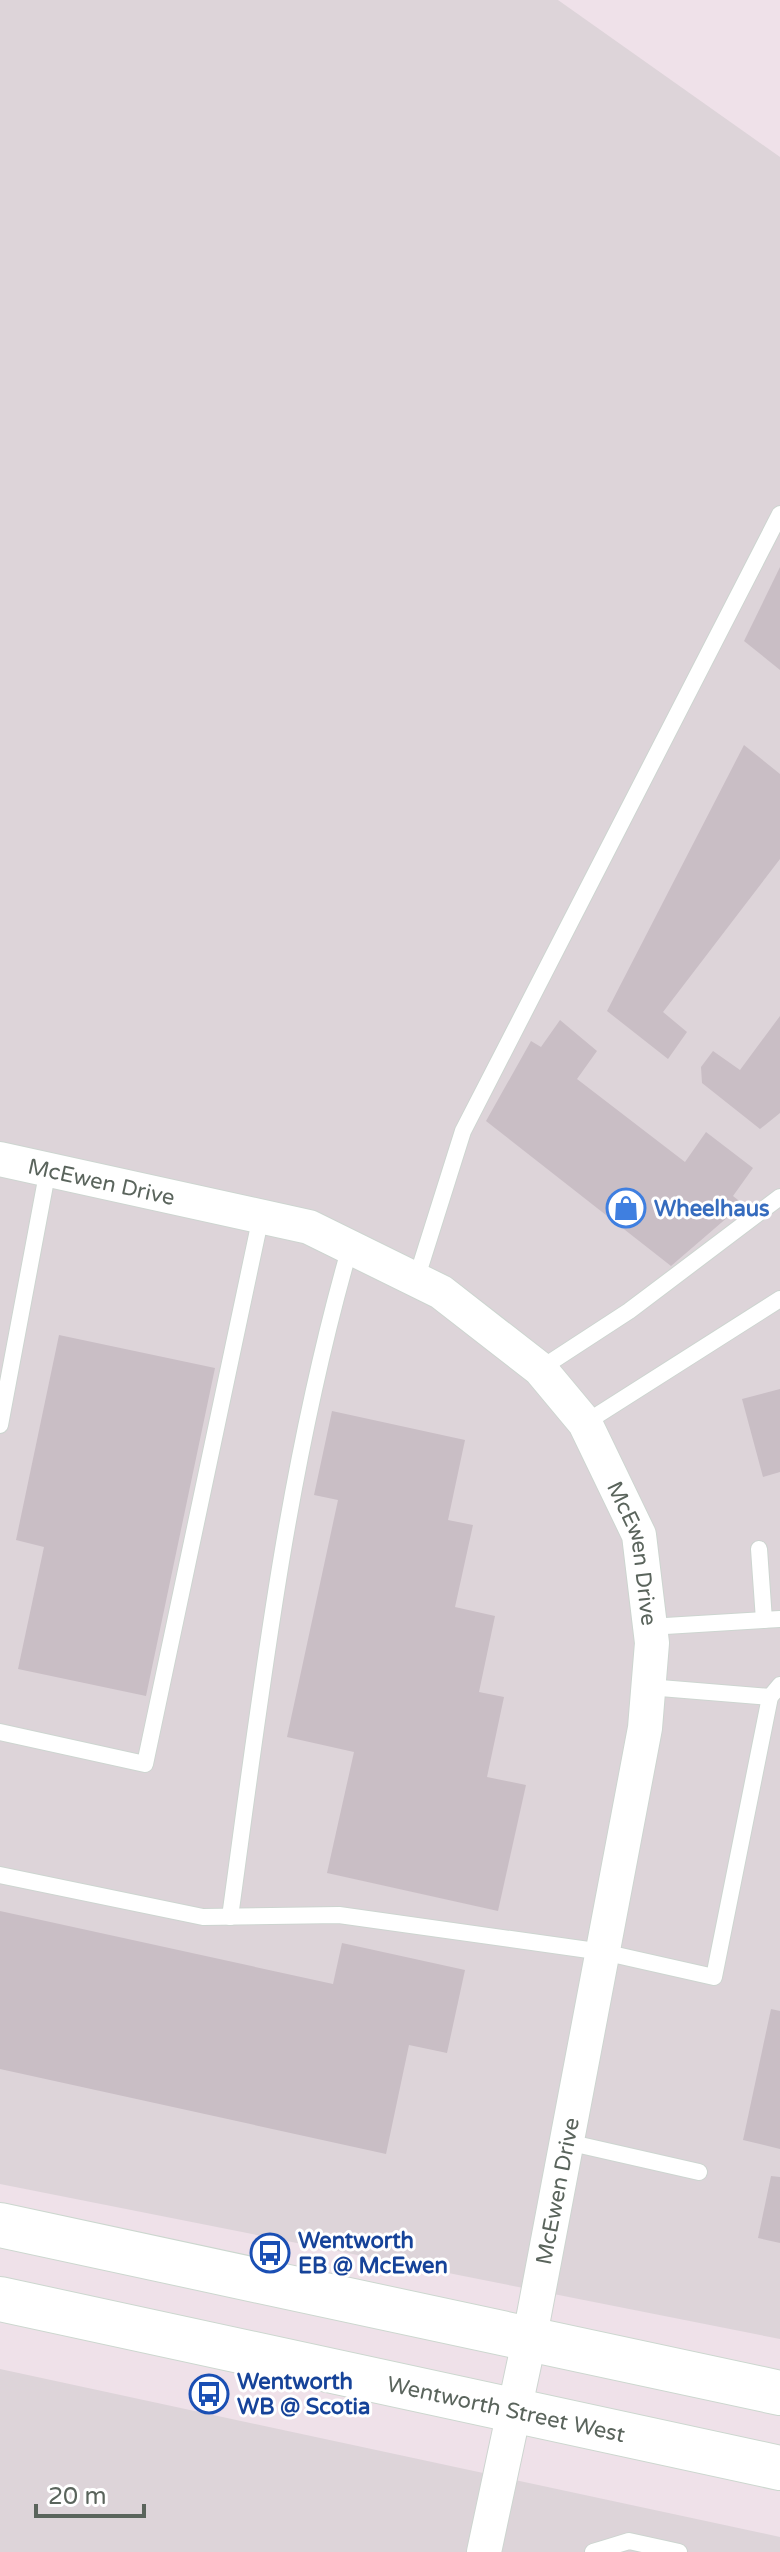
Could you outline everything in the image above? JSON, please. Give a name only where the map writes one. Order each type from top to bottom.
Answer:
[{"type":"main road","points":[[0,2225],[780,2393]]},
{"type":"main road","name":"Wentworth Street West","points":[[0,2299],[780,2468]]},
{"type":"street","name":"McEwen Drive","points":[[0,1159],[309,1227],[441,1292],[540,1369],[585,1423],[639,1535],[649,1627],[645,1728],[529,2341],[484,2552]]},
{"type":"lane","points":[[416,1280],[463,1131],[780,514]]},
{"type":"lane","points":[[0,1425],[48,1169]]},
{"type":"lane","points":[[540,1369],[629,1311],[780,1197]]},
{"type":"lane","points":[[0,1732],[145,1764],[261,1216]]},
{"type":"lane","points":[[230,1917],[268,1639],[296,1474],[322,1347],[350,1247]]},
{"type":"lane","points":[[585,1423],[780,1299]]},
{"type":"lane","points":[[649,1627],[772,1620],[759,1549]]},
{"type":"lane","points":[[0,1875],[203,1917],[339,1915],[603,1952],[714,1977],[775,1691],[648,1687]]},
{"type":"lane","points":[[567,2142],[699,2172]]},
{"type":"lane","points":[[593,2552],[629,2541],[679,2552]]},
{"type":"shaded area","points":[[0,0],[558,0],[780,157],[780,2339],[0,2184]]},
{"type":"shaded area","points":[[0,2369],[780,2537],[780,2552],[0,2552]]},
{"type":"building","points":[[780,567],[780,670],[744,641]]},
{"type":"building","points":[[744,745],[780,774],[780,859],[663,1012],[687,1032],[668,1059],[607,1011]]},
{"type":"building","points":[[780,1016],[780,1113],[760,1129],[702,1083],[701,1067],[713,1051],[740,1070]]},
{"type":"building","points":[[560,1020],[597,1051],[577,1079],[685,1162],[706,1132],[753,1168],[733,1196],[743,1204],[671,1266],[486,1121],[531,1041],[541,1047]]},
{"type":"building","points":[[59,1335],[215,1368],[146,1696],[18,1669],[44,1547],[16,1540]]},
{"type":"building","points":[[780,1389],[780,1472],[763,1477],[742,1399]]},
{"type":"building","points":[[332,1411],[465,1440],[448,1520],[473,1525],[455,1607],[495,1616],[479,1692],[504,1697],[487,1777],[526,1785],[498,1911],[327,1873],[354,1752],[287,1737],[338,1500],[314,1495]]},
{"type":"building","points":[[0,1911],[333,1984],[342,1943],[465,1970],[447,2053],[409,2045],[386,2154],[0,2069]]},
{"type":"building","points":[[771,2009],[780,2011],[780,2149],[743,2140]]},
{"type":"building","points":[[771,2176],[780,2177],[780,2243],[758,2238]]},
{"type":"place","name":"Wheelhaus","points":[[626,1208]]},
{"type":"place","name":"Wentworth EB @ McEwen","points":[[270,2253]]},
{"type":"place","name":"Wentworth WB @ Scotia","points":[[209,2394]]}]
